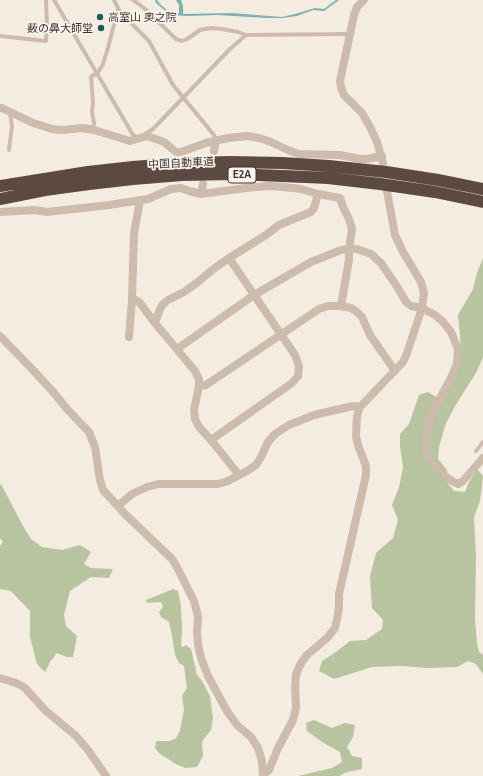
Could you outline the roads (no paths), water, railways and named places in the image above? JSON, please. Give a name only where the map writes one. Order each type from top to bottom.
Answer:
[{"type":"highway","name":"中国自動車道","points":[[0,186],[111,169],[176,164],[231,162],[329,166],[386,172],[483,189]]},
{"type":"highway","name":"中国自動車道","points":[[0,199],[53,189],[133,179],[182,175],[233,174],[305,177],[380,184],[434,192],[483,202]]},
{"type":"street","points":[[0,108],[33,123],[52,129],[62,130],[83,128],[130,141],[147,136],[155,138],[164,142],[176,152],[181,152],[216,140],[247,136],[271,142],[299,154],[340,155],[360,159],[382,159],[377,142],[370,127],[362,113],[344,95],[340,81],[354,15],[357,7],[364,0]]},
{"type":"street","points":[[214,151],[216,140]]},
{"type":"street","points":[[201,194],[203,184]]},
{"type":"street","points":[[0,212],[35,210],[47,212],[140,201],[172,189],[181,188],[201,194],[269,186],[301,189],[340,198],[352,228],[349,260],[341,306]]},
{"type":"street","points":[[264,775],[269,770],[278,748],[293,720],[296,708],[296,674],[301,663],[327,638],[335,628],[339,608],[339,594],[366,475],[366,466],[356,436],[357,416],[360,407],[403,362],[422,308],[424,293],[421,282],[403,252],[395,235],[387,192]]},
{"type":"street","points":[[155,323],[160,309],[168,300],[184,292],[229,258],[279,225],[311,212],[314,208],[318,194]]},
{"type":"street","points":[[129,337],[132,300],[134,233],[140,201]]},
{"type":"street","points":[[177,349],[254,295],[311,262],[341,250],[357,250],[371,254],[381,263],[406,302],[411,306],[422,308],[444,322],[451,332],[458,349],[457,364],[434,411],[427,431],[425,444],[426,453],[433,464],[445,476],[458,484],[463,481],[483,458]]},
{"type":"street","points":[[211,440],[292,383],[298,376],[299,366],[295,355],[229,258]]},
{"type":"street","points":[[132,300],[136,300],[140,303],[195,371],[199,379],[194,410],[195,419],[199,427],[239,475]]},
{"type":"street","points":[[199,386],[206,385],[319,309],[328,306],[351,308],[357,312],[362,317],[370,335],[395,371]]},
{"type":"street","points":[[0,336],[89,432],[95,447],[100,480],[103,490],[108,497],[172,559],[194,601],[198,618],[198,644],[201,658],[208,676],[227,711],[237,724],[251,737],[258,748],[262,760],[264,775]]},
{"type":"street","points":[[118,506],[132,494],[158,484],[218,484],[228,481],[256,465],[268,442],[275,434],[289,425],[314,414],[353,406],[360,407]]},
{"type":"street","points":[[0,678],[24,687],[53,718],[75,735],[88,750],[106,776]]},
{"type":"lane","points":[[0,36],[46,41],[46,0]]},
{"type":"lane","points":[[54,0],[132,135],[141,138],[153,129],[230,49],[246,36]]},
{"type":"lane","points":[[114,0],[118,9],[149,41],[173,86],[214,135],[216,140]]},
{"type":"lane","points":[[133,0],[144,8],[176,39],[182,41],[200,30],[211,28],[238,32],[246,36],[351,34]]},
{"type":"lane","points":[[93,130],[94,124],[92,112],[93,103],[91,77],[97,74],[103,64],[118,9]]},
{"type":"lane","points":[[9,150],[12,126],[10,112]]},
{"type":"lane","points":[[476,451],[483,442]]},
{"type":"water","points":[[155,0],[157,0],[168,11],[175,13],[179,13],[179,5],[176,0],[181,0],[183,14],[232,13],[282,17],[315,8],[324,9],[336,0],[339,0],[324,11],[313,10],[297,16],[282,18],[267,18],[217,15],[174,15],[168,13],[156,3]]},
{"type":"place","name":"高室山 奥之院","points":[[100,17]]},
{"type":"place","name":"薮の鼻大師堂","points":[[101,28]]}]
